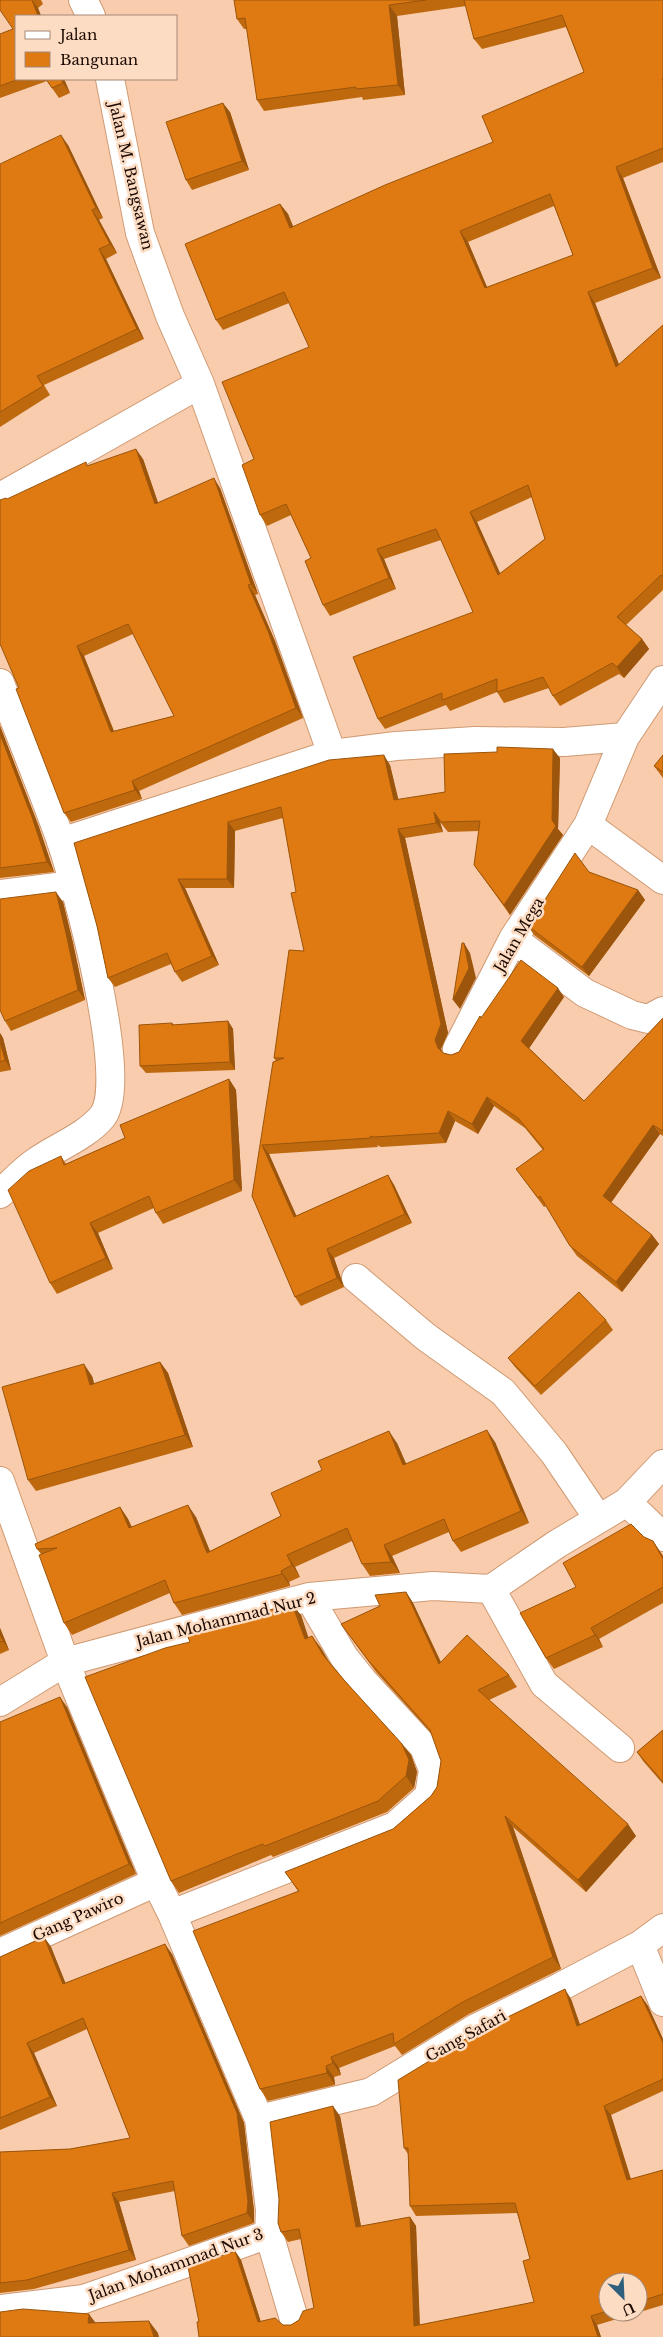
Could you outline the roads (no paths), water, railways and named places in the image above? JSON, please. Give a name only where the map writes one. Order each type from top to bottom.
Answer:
[{"type":"street","points":[[83,0],[90,15]]},
{"type":"street","name":"Jalan M. Bangsawan","points":[[110,80],[140,234],[170,316],[200,384],[332,754]]},
{"type":"street","points":[[0,497],[200,384]]},
{"type":"street","name":"Jalan Mega","points":[[457,1049],[512,940],[588,825],[625,737],[663,680]]},
{"type":"street","points":[[0,682],[61,842],[74,885],[106,1015],[111,1085],[110,1102],[102,1117],[82,1133],[35,1162],[0,1194]]},
{"type":"street","points":[[61,842],[332,754],[396,746],[475,741],[564,742],[625,737]]},
{"type":"street","points":[[588,825],[663,880]]},
{"type":"street","points":[[0,894],[74,885]]},
{"type":"street","points":[[512,940],[585,992],[632,1015],[648,1019],[663,1011]]},
{"type":"street","points":[[356,1278],[426,1337],[504,1392],[554,1453],[598,1518]]},
{"type":"street","points":[[620,1748],[544,1684],[491,1589],[598,1518],[627,1502],[663,1464]]},
{"type":"street","name":"Jalan Mohammad Nur 3","points":[[0,1481],[65,1662],[156,1882],[172,1914],[259,2119],[270,2210],[269,2234],[84,2299],[0,2309]]},
{"type":"street","points":[[627,1502],[663,1537]]},
{"type":"street","name":"Jalan Mohammad Nur 2","points":[[0,1702],[65,1662],[309,1597],[433,1586],[491,1589]]},
{"type":"street","points":[[172,1914],[395,1826],[429,1796],[433,1770],[424,1747],[364,1682],[344,1657],[309,1597]]},
{"type":"street","name":"Gang Pawiro","points":[[0,1953],[156,1882]]},
{"type":"street","name":"Gang Safari","points":[[259,2119],[371,2092],[476,2028],[560,1987],[640,1944],[663,1928]]},
{"type":"street","points":[[640,1944],[663,2002]]},
{"type":"street","points":[[269,2234],[294,2319]]}]
